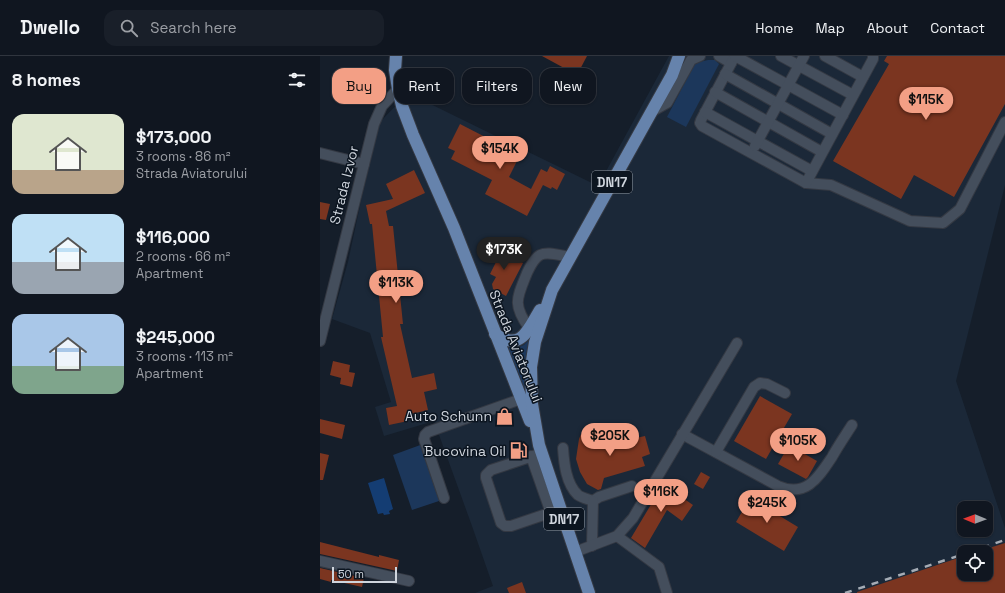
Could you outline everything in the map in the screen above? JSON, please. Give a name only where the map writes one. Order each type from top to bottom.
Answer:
[{"type":"main road","name":"Strada Aviatorului","points":[[395,68],[396,56]]},
{"type":"main road","name":"DN17","points":[[589,593],[575,552],[556,511],[537,451],[532,404],[531,367],[535,342],[552,290],[672,75],[679,56]]},
{"type":"main road","name":"DN17","points":[[672,75],[687,56]]},
{"type":"main road","name":"Strada Aviatorului","points":[[402,104],[454,228],[521,399],[537,451]]},
{"type":"main road","points":[[495,334],[506,341],[516,341],[523,336],[552,290]]},
{"type":"street","points":[[651,112],[667,103],[691,60],[700,56]]},
{"type":"street","points":[[719,56],[734,58],[843,115]]},
{"type":"street","points":[[781,56],[853,95]]},
{"type":"street","points":[[751,153],[804,56]]},
{"type":"street","points":[[825,56],[863,77]]},
{"type":"street","points":[[806,183],[873,59],[873,56]]},
{"type":"street","points":[[734,58],[701,120],[700,123],[702,126],[806,183],[831,185],[910,221],[943,223],[960,209],[1005,122]]},
{"type":"street","points":[[725,74],[832,134]]},
{"type":"street","points":[[715,92],[822,152]]},
{"type":"street","name":"Strada Izvor","points":[[320,342],[377,115],[386,101],[394,93]]},
{"type":"street","points":[[705,112],[812,171]]},
{"type":"street","points":[[320,153],[364,164]]},
{"type":"street","points":[[529,328],[519,311],[518,296],[534,259],[540,255],[548,253],[570,257]]},
{"type":"street","points":[[575,552],[617,536],[633,518],[737,343]]},
{"type":"street","points":[[716,452],[754,387],[760,383],[767,384],[785,393]]},
{"type":"street","points":[[444,498],[424,439],[425,435],[428,432],[521,399]]},
{"type":"street","points":[[682,434],[783,488],[795,489],[810,484],[818,477],[852,425]]},
{"type":"street","points":[[563,448],[565,467],[570,484],[578,495],[593,501]]},
{"type":"street","points":[[537,451],[491,470],[487,473],[486,478],[503,525],[511,526],[556,511]]},
{"type":"street","points":[[593,501],[599,497],[632,486]]},
{"type":"street","points":[[592,546],[593,501]]},
{"type":"street","points":[[617,536],[659,567],[667,593]]},
{"type":"street","points":[[320,561],[409,581]]},
{"type":"shaded area","points":[[669,56],[1005,56],[1005,185],[956,381],[1005,528],[1005,593],[475,593],[493,586],[434,421],[384,436],[375,407],[391,402],[370,333],[332,319],[348,262],[380,122],[397,104],[430,104],[598,186]]},
{"type":"shaded area","points":[[715,60],[719,64],[686,127],[667,117],[695,63]]},
{"type":"shaded area","points":[[532,336],[528,401],[502,346],[514,349],[524,345]]},
{"type":"shaded area","points":[[423,444],[442,500],[412,510],[393,455]]},
{"type":"shaded area","points":[[384,478],[393,509],[389,511],[390,514],[384,515],[383,513],[378,514],[368,483]]},
{"type":"building","points":[[542,56],[587,56],[581,68],[564,68]]},
{"type":"building","points":[[887,56],[1005,56],[1005,104],[954,197],[914,175],[901,199],[833,161],[889,64],[884,61]]},
{"type":"building","points":[[460,124],[520,155],[509,177],[531,189],[541,169],[547,172],[550,166],[565,174],[557,190],[543,185],[527,216],[485,194],[492,180],[451,159],[455,151],[448,148]]},
{"type":"building","points":[[414,170],[425,193],[386,211],[389,226],[393,226],[403,324],[400,324],[412,378],[434,373],[437,389],[424,392],[428,410],[407,415],[408,421],[389,425],[386,408],[397,406],[381,337],[383,337],[372,224],[370,224],[366,205],[393,199],[386,184]]},
{"type":"building","points":[[320,202],[330,204],[326,220],[320,219]]},
{"type":"building","points":[[495,248],[523,263],[506,296],[493,289],[492,284],[496,277],[490,274],[496,262],[489,259]]},
{"type":"building","points":[[333,361],[350,365],[349,372],[355,373],[352,387],[340,384],[341,378],[330,375]]},
{"type":"building","points":[[760,396],[792,414],[766,459],[734,441]]},
{"type":"building","points":[[320,419],[345,425],[342,439],[320,433]]},
{"type":"building","points":[[633,430],[636,438],[645,436],[650,454],[642,457],[645,466],[604,478],[601,489],[598,490],[587,484],[580,472],[576,459],[581,434],[592,444]]},
{"type":"building","points":[[789,445],[817,461],[806,479],[778,464]]},
{"type":"building","points":[[320,453],[329,455],[323,480],[320,480]]},
{"type":"building","points":[[701,472],[710,477],[703,489],[694,484]]},
{"type":"building","points":[[665,481],[679,489],[677,494],[693,505],[682,521],[667,510],[645,548],[631,538]]},
{"type":"building","points":[[750,498],[798,527],[784,551],[736,522]]},
{"type":"building","points":[[320,542],[379,557],[379,555],[399,560],[397,571],[320,554]]},
{"type":"building","points":[[1005,543],[1005,593],[857,593],[957,558],[957,581],[993,581],[993,547]]},
{"type":"building","points":[[320,568],[364,578],[362,587],[320,579]]},
{"type":"building","points":[[522,582],[526,593],[509,593],[507,588]]},
{"type":"railway","points":[[990,545],[1005,540]]},
{"type":"railway","points":[[845,593],[957,556]]},
{"type":"place","name":"Auto Schunn","points":[[505,416]]},
{"type":"place","name":"Bucovina Oil","points":[[519,451]]}]
